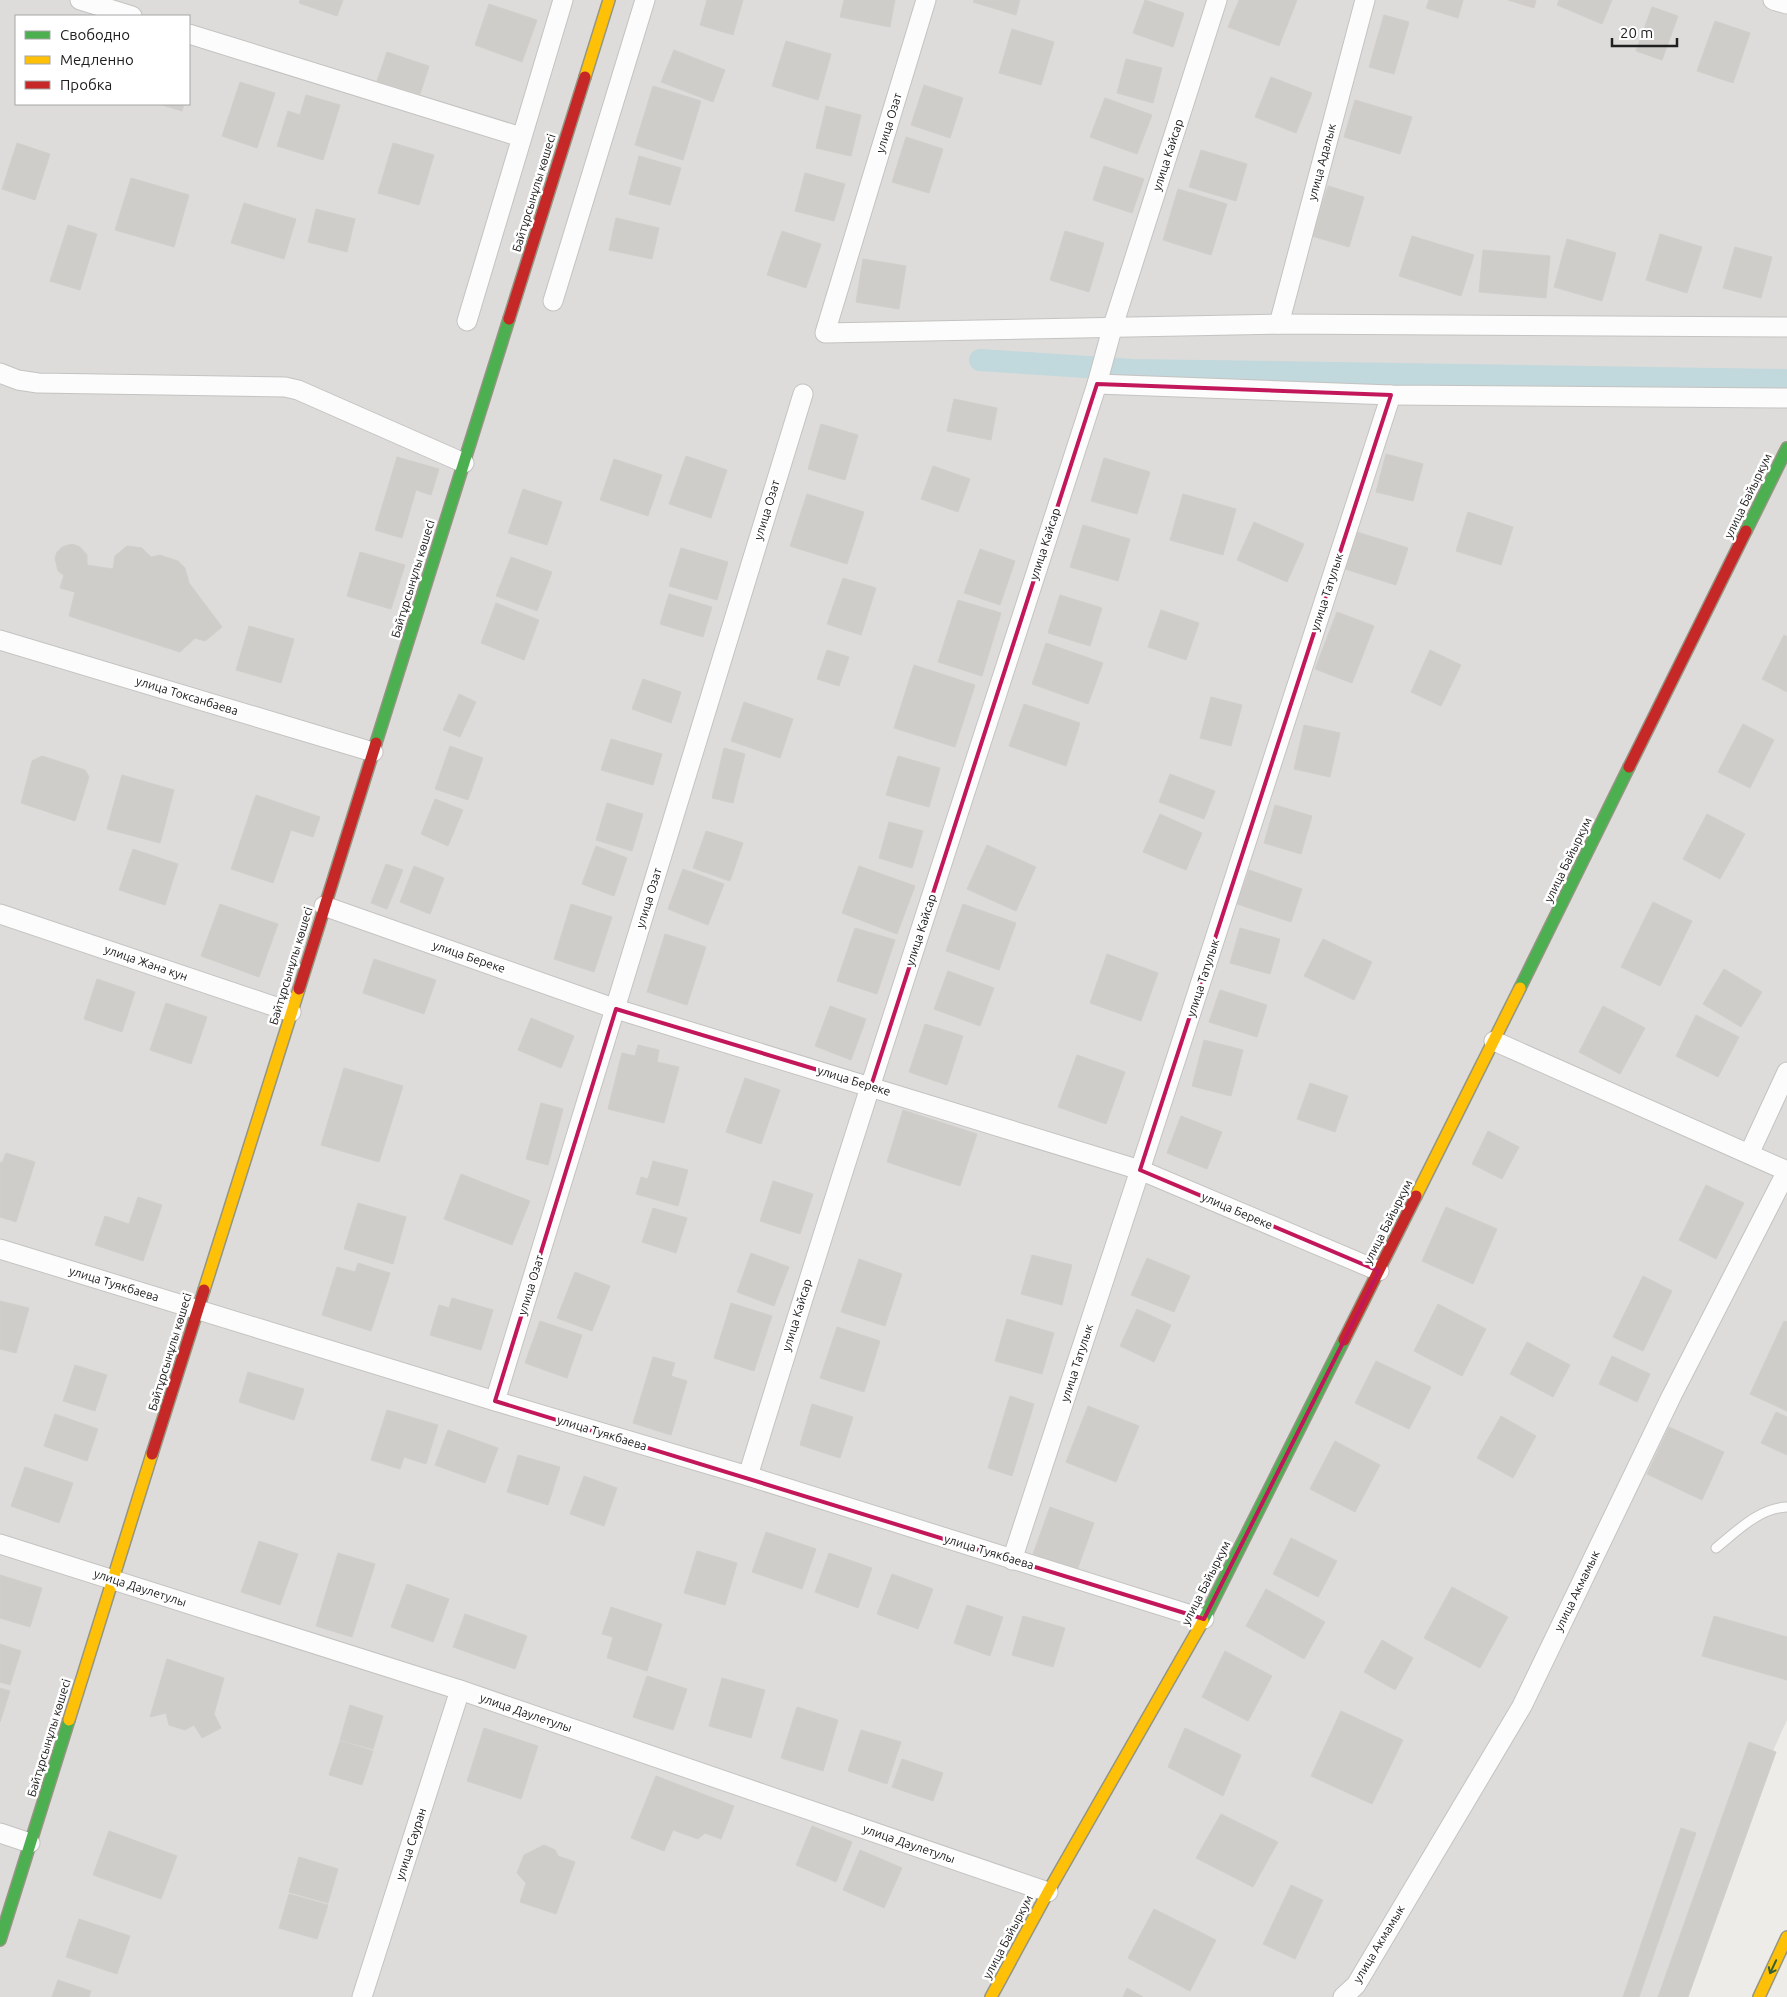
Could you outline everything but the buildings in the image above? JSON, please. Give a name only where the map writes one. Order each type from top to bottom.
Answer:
[{"type":"main road","name":"Байтұрсынұлы көшесі","points":[[0,1940],[609,0]]},
{"type":"main road","name":"улица Байыркум","points":[[991,1997],[1048,1892],[1204,1619],[1494,1041],[1787,448]]},
{"type":"main road","points":[[1759,1997],[1787,1937]]},
{"type":"street","points":[[80,0],[129,15]]},
{"type":"street","points":[[467,321],[563,0]]},
{"type":"street","points":[[553,301],[645,0]]},
{"type":"street","name":"улица Озат","points":[[926,0],[825,333],[1111,334]]},
{"type":"street","name":"улица Кайсар","points":[[748,1476],[830,1210],[1097,384],[1111,334],[1217,0]]},
{"type":"street","name":"улица Адалык","points":[[1278,324],[1365,0]]},
{"type":"street","points":[[1773,0],[1787,4]]},
{"type":"street","points":[[190,34],[521,137]]},
{"type":"street","points":[[1111,334],[1278,324],[1787,327]]},
{"type":"street","points":[[0,373],[18,380],[38,383],[286,387],[298,390],[464,463]]},
{"type":"street","points":[[1097,384],[1391,395],[1787,398]]},
{"type":"street","name":"улица Озат","points":[[495,1401],[803,394]]},
{"type":"street","name":"улица Татулык","points":[[1012,1560],[1391,395]]},
{"type":"street","name":"улица Токсанбаева","points":[[0,640],[373,752]]},
{"type":"street","name":"улица Береке","points":[[324,906],[616,1009],[1140,1170],[1378,1271]]},
{"type":"street","name":"улица Жана кун","points":[[0,914],[291,1012]]},
{"type":"street","points":[[1494,1041],[1787,1171]]},
{"type":"street","points":[[1749,1154],[1787,1072]]},
{"type":"street","name":"улица Акмамык","points":[[1343,1997],[1356,1985],[1522,1706],[1671,1397],[1787,1171]]},
{"type":"street","name":"улица Туякбаева","points":[[0,1249],[495,1401],[748,1476],[1204,1619]]},
{"type":"street","name":"улица Даулетулы","points":[[0,1544],[460,1690],[1048,1892]]},
{"type":"street","name":"улица Сауран","points":[[362,1997],[460,1690]]},
{"type":"street","points":[[0,1833],[30,1843]]},
{"type":"lane","points":[[1716,1548],[1760,1513],[1778,1507],[1787,1507]]},
{"type":"highlighted area","points":[[1097,384],[1391,395],[1140,1170],[1379,1271],[1204,1619],[495,1401],[616,1009],[871,1086]]},
{"type":"shaded area","points":[[0,0],[1787,0],[1787,1720],[1661,1997],[0,1997]]},
{"type":"waterway","points":[[980,360],[1133,370],[1787,380]]},
{"type":"traffic: fast","points":[[376,743],[509,319]]},
{"type":"traffic: fast","points":[[1746,531],[1787,448]]},
{"type":"traffic: fast","points":[[1520,988],[1629,767]]},
{"type":"traffic: fast","points":[[1203,1621],[1344,1340]]},
{"type":"traffic: fast","points":[[0,1940],[69,1720]]},
{"type":"traffic: slow","points":[[585,77],[609,0]]},
{"type":"traffic: slow","points":[[1416,1196],[1520,988]]},
{"type":"traffic: slow","points":[[204,1290],[299,989]]},
{"type":"traffic: slow","points":[[69,1720],[152,1454]]},
{"type":"traffic: slow","points":[[991,1997],[1048,1892],[1203,1621]]},
{"type":"traffic: slow","points":[[1759,1997],[1787,1937]]},
{"type":"traffic: jam","points":[[509,319],[585,77]]},
{"type":"traffic: jam","points":[[1629,767],[1746,531]]},
{"type":"traffic: jam","points":[[299,989],[376,743]]},
{"type":"traffic: jam","points":[[1344,1340],[1416,1196]]},
{"type":"traffic: jam","points":[[152,1454],[204,1290]]}]
